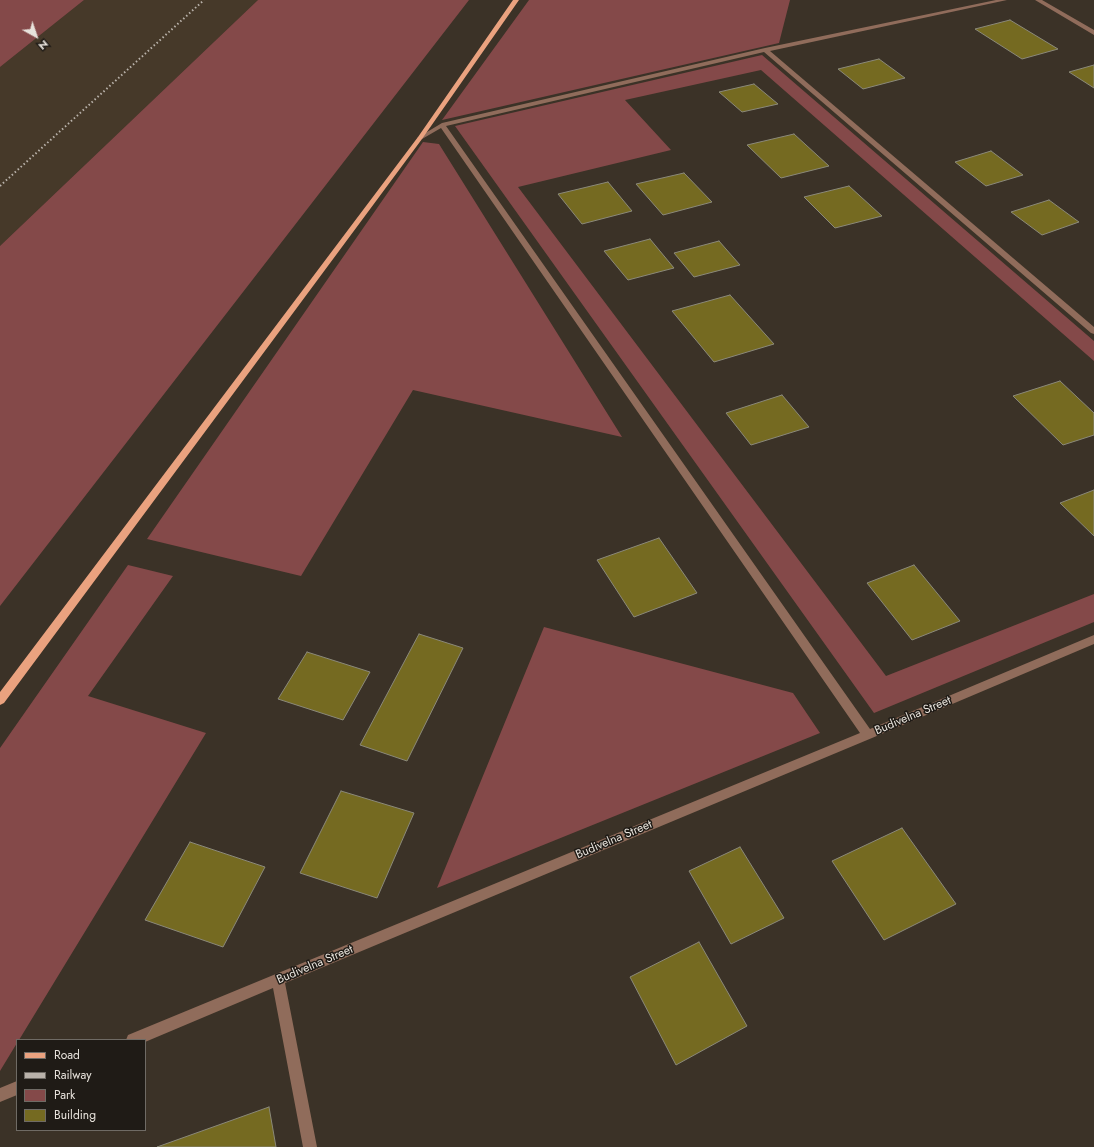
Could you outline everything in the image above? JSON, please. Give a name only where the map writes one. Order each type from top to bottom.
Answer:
[{"type":"main road","points":[[0,700],[420,138],[516,0]]},
{"type":"street","points":[[420,138],[442,125],[765,50],[1004,0]]},
{"type":"street","points":[[1038,0],[1094,34]]},
{"type":"street","points":[[765,50],[1094,331]]},
{"type":"street","points":[[442,125],[868,735]]},
{"type":"street","name":"Budivelna Street","points":[[136,1039],[868,735],[1094,639]]},
{"type":"street","points":[[278,980],[310,1147]]},
{"type":"street","points":[[0,1095],[16,1088]]},
{"type":"shaded area","points":[[84,0],[258,0],[0,246],[0,67]]},
{"type":"green space","points":[[0,0],[84,0],[0,67]]},
{"type":"green space","points":[[258,0],[469,0],[0,606],[0,246]]},
{"type":"green space","points":[[529,0],[790,0],[779,43],[442,120]]},
{"type":"green space","points":[[762,55],[1094,341],[1094,361],[761,70],[625,100],[671,150],[518,187],[886,676],[1094,594],[1094,622],[874,713],[455,126]]},
{"type":"green space","points":[[423,142],[439,144],[622,437],[413,390],[301,576],[147,539]]},
{"type":"green space","points":[[128,565],[173,576],[88,696],[206,733],[20,1039],[16,1039],[16,1045],[0,1071],[0,748]]},
{"type":"green space","points":[[544,627],[793,693],[820,733],[437,888]]},
{"type":"building","points":[[1010,20],[1058,49],[1022,59],[975,29]]},
{"type":"building","points":[[879,59],[905,78],[863,89],[838,69]]},
{"type":"building","points":[[1094,65],[1094,88],[1069,72]]},
{"type":"building","points":[[754,84],[778,104],[742,112],[719,92]]},
{"type":"building","points":[[794,134],[829,166],[781,178],[747,145]]},
{"type":"building","points":[[991,151],[1023,175],[986,186],[955,162]]},
{"type":"building","points":[[684,173],[712,202],[663,215],[636,184]]},
{"type":"building","points":[[608,182],[632,211],[582,224],[558,194]]},
{"type":"building","points":[[849,186],[882,216],[835,228],[804,197]]},
{"type":"building","points":[[1049,200],[1079,222],[1042,235],[1011,212]]},
{"type":"building","points":[[650,239],[674,268],[628,280],[604,251]]},
{"type":"building","points":[[719,241],[740,265],[694,277],[674,253]]},
{"type":"building","points":[[730,295],[774,344],[714,362],[672,311]]},
{"type":"building","points":[[1060,381],[1094,413],[1094,435],[1063,445],[1013,396]]},
{"type":"building","points":[[782,395],[809,427],[751,445],[726,413]]},
{"type":"building","points":[[1094,490],[1094,536],[1060,503]]},
{"type":"building","points":[[659,538],[697,593],[634,617],[597,560]]},
{"type":"building","points":[[914,565],[960,621],[912,640],[867,583]]},
{"type":"building","points":[[419,634],[463,648],[407,761],[360,745]]},
{"type":"building","points":[[307,652],[370,672],[343,720],[278,699]]},
{"type":"building","points":[[341,791],[414,813],[377,898],[300,873]]},
{"type":"building","points":[[902,828],[956,904],[884,940],[832,861]]},
{"type":"building","points":[[190,842],[265,867],[223,947],[145,920]]},
{"type":"building","points":[[740,847],[784,918],[731,944],[689,871]]},
{"type":"building","points":[[699,942],[747,1026],[676,1065],[630,977]]},
{"type":"building","points":[[269,1107],[276,1147],[157,1147]]},
{"type":"railway","points":[[0,186],[204,0]]}]
